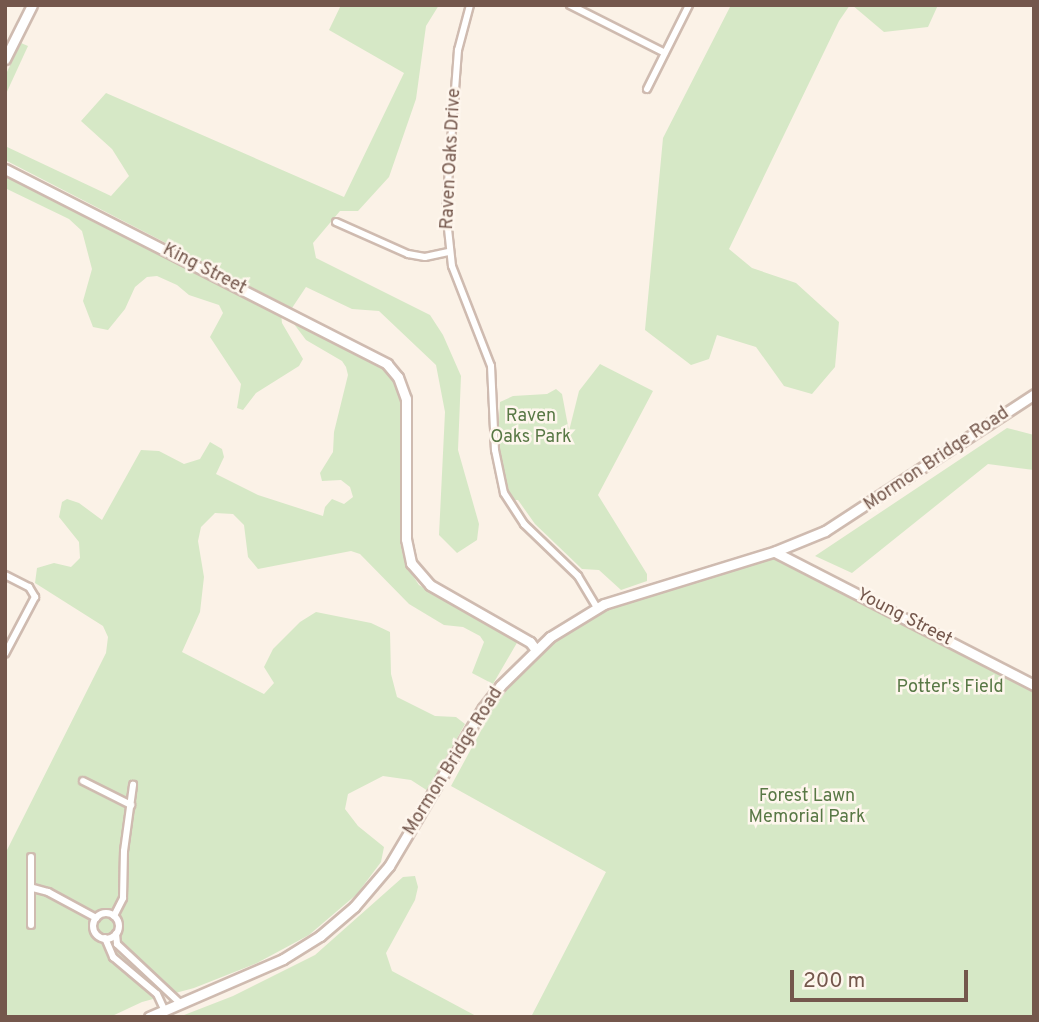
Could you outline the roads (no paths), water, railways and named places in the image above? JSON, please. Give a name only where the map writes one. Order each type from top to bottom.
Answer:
[{"type":"main road","points":[[7,51],[32,5]]},
{"type":"main road","name":"King Street","points":[[5,169],[376,357],[398,377],[405,399],[406,540],[410,561],[430,585],[530,642],[536,650]]},
{"type":"main road","name":"Mormon Bridge Road","points":[[149,1017],[283,959],[320,936],[354,907],[389,866],[483,708],[500,685],[550,637],[597,608],[775,552],[851,517],[1034,394]]},
{"type":"main road","name":"Young Street","points":[[775,552],[1034,685]]},
{"type":"street","name":"Raven Oaks Drive","points":[[470,5],[458,50],[446,210],[449,252],[458,284],[482,337],[491,366],[495,450],[505,493],[524,523],[574,571],[597,608]]},
{"type":"street","points":[[570,5],[665,53]]},
{"type":"street","points":[[647,89],[689,5]]},
{"type":"street","points":[[336,222],[408,254],[425,257],[449,252]]},
{"type":"street","points":[[5,575],[34,592],[34,600],[5,654]]},
{"type":"street","points":[[83,781],[131,805]]},
{"type":"street","points":[[114,916],[123,898],[124,851],[133,785]]},
{"type":"street","points":[[31,857],[31,925]]},
{"type":"street","points":[[33,888],[60,898],[96,918]]},
{"type":"street","points":[[164,1009],[157,994],[113,957],[105,938],[94,931],[96,918],[103,913],[114,916],[119,923],[117,944],[179,1002]]},
{"type":"street","points":[[105,938],[116,934]]},
{"type":"park label","name":"Raven Oaks Park","points":[[531,428]]},
{"type":"park label","name":"Potter's Field","points":[[950,688]]},
{"type":"park label","name":"Forest Lawn Memorial Park","points":[[807,808]]}]
